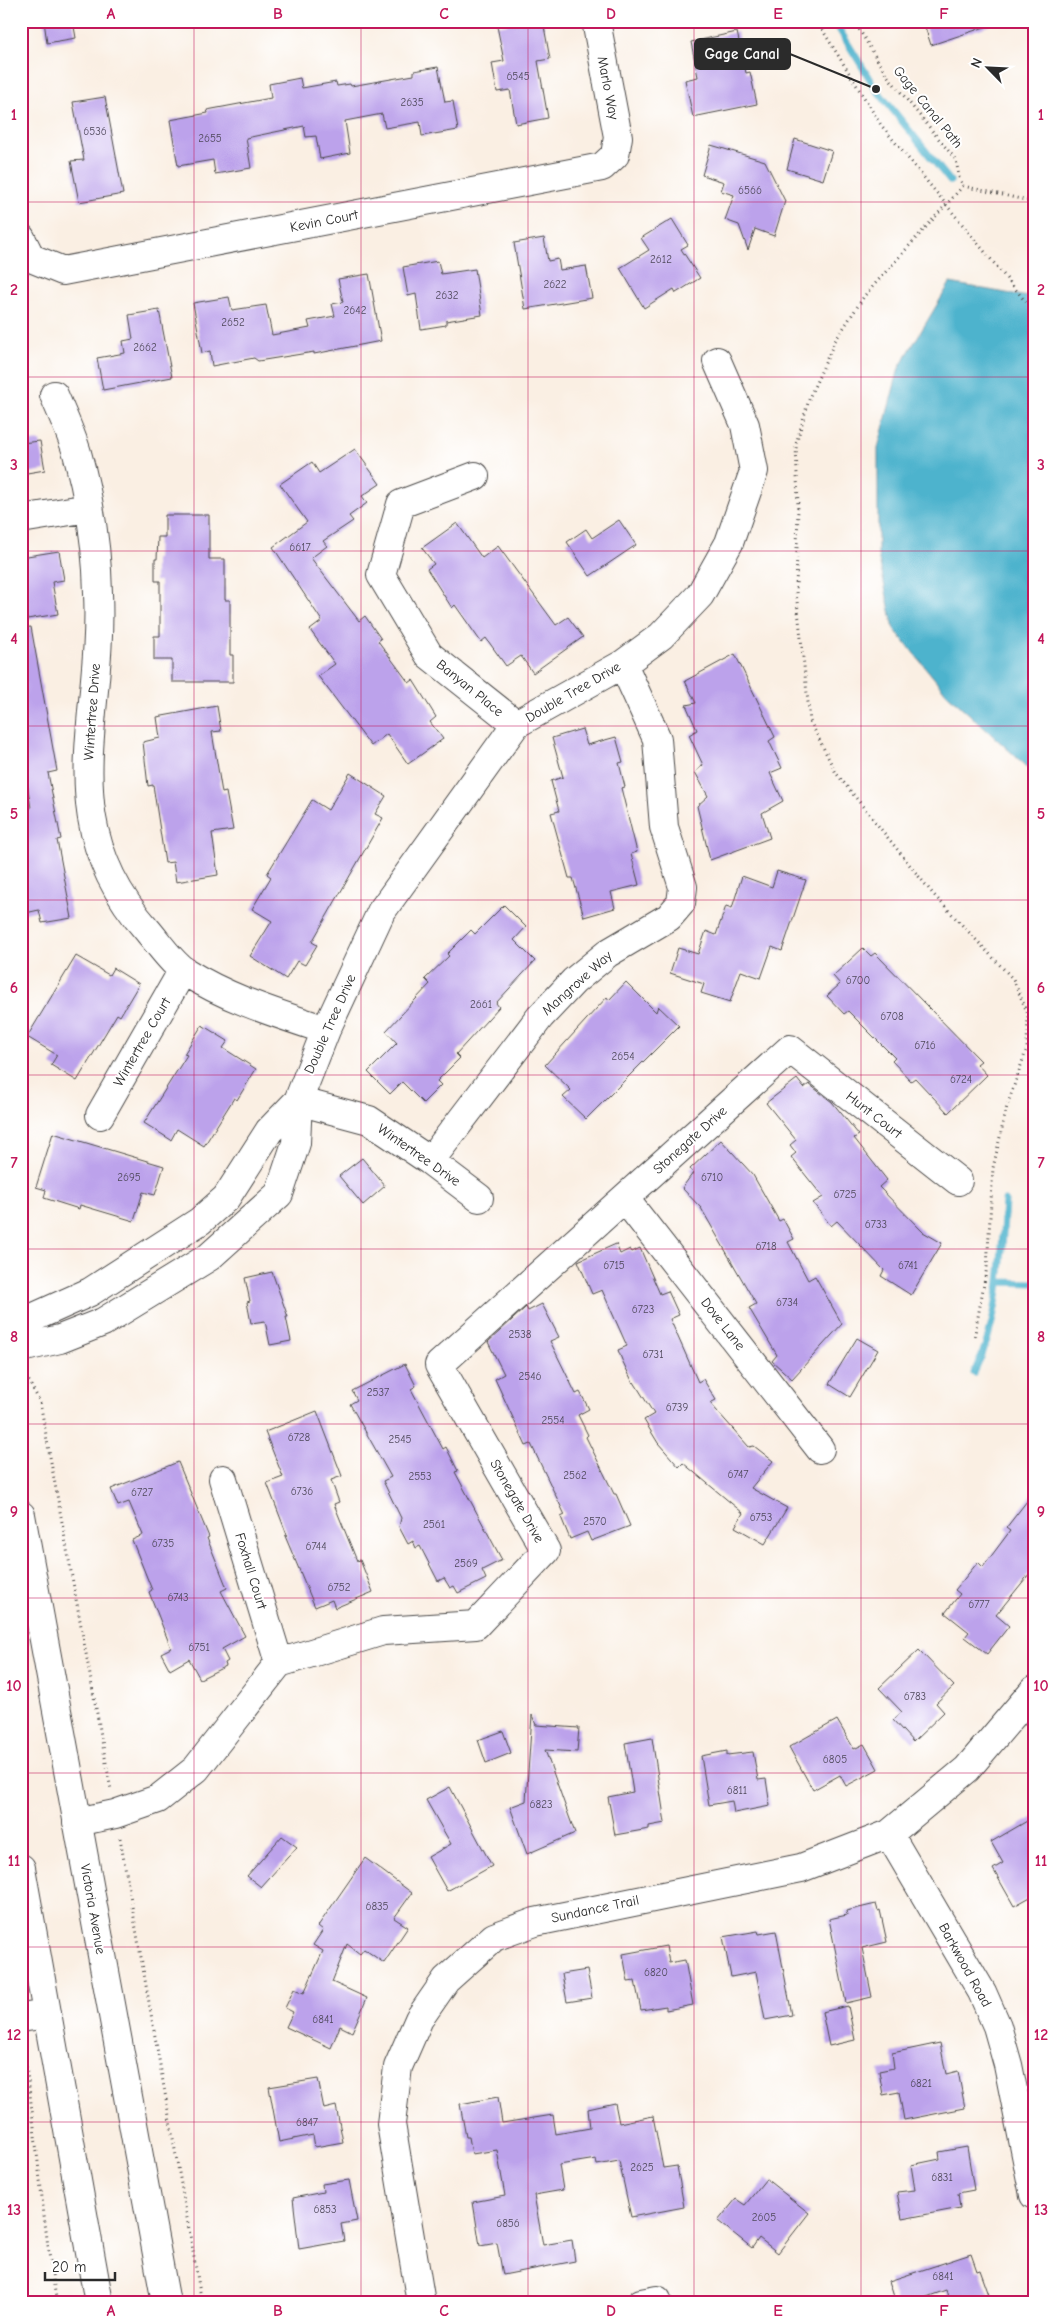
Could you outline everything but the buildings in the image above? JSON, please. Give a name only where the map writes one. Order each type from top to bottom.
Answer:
[{"type":"street","name":"Marlo Way","points":[[596,21],[618,137],[615,155]]},
{"type":"street","name":"Kevin Court","points":[[26,248],[63,271],[602,167],[615,155]]},
{"type":"street","name":"Double Tree Drive","points":[[21,1348],[60,1339],[103,1322],[209,1256],[280,1194],[296,1143],[298,1101],[326,1030],[381,912],[516,724],[623,664],[661,636],[700,595],[729,543],[754,471],[745,425],[717,361]]},
{"type":"street","name":"Wintertree Drive","points":[[54,395],[76,452],[89,508],[98,594],[95,680],[88,745],[89,808],[102,860],[126,907],[183,970],[247,1003],[326,1030]]},
{"type":"street","name":"Banyan Place","points":[[475,476],[401,504],[381,575],[429,655],[516,724]]},
{"type":"street","points":[[21,519],[89,508]]},
{"type":"street","name":"Mangrove Way","points":[[430,1161],[540,1017],[574,981],[608,953],[670,917],[681,903],[683,887],[664,827],[657,738],[623,664]]},
{"type":"street","name":"Wintertree Court","points":[[100,1115],[183,970]]},
{"type":"street","name":"Hunt Court","points":[[790,1049],[958,1181]]},
{"type":"street","name":"Stonegate Drive","points":[[279,1663],[384,1631],[476,1625],[546,1551],[439,1365],[625,1200],[790,1049]]},
{"type":"street","name":"Double Tree Drive","points":[[21,1323],[90,1292],[200,1222],[226,1198],[269,1131],[298,1101]]},
{"type":"street","name":"Wintertree Drive","points":[[298,1101],[369,1120],[430,1161],[479,1198]]},
{"type":"street","name":"Dove Lane","points":[[625,1200],[820,1449]]},
{"type":"street","name":"Foxhall Court","points":[[222,1479],[279,1663]]},
{"type":"street","name":"Victoria Avenue","points":[[21,1515],[166,2303]]},
{"type":"street","points":[[77,1822],[115,1814],[158,1799],[196,1769],[279,1663]]},
{"type":"street","name":"Sundance Trail","points":[[421,2303],[391,2124],[398,2067],[419,2019],[446,1980],[494,1937],[535,1922],[801,1868],[888,1834],[967,1770],[1034,1690]]},
{"type":"street","name":"Barkwood Road","points":[[888,1834],[982,1992],[997,2026],[1008,2065],[1034,2195]]},
{"type":"street","points":[[21,1868],[34,2016],[99,2303]]},
{"type":"path","points":[[817,21],[881,125],[944,205],[1034,312]]},
{"type":"path","name":"Gage Canal Path","points":[[854,21],[886,74],[956,160],[959,177],[963,186]]},
{"type":"path","points":[[974,1339],[987,1267],[993,1168],[1007,1106],[1027,1048],[1028,1014],[1012,979],[933,894],[836,773],[810,721],[800,650],[796,592],[798,507],[796,444],[810,396],[835,341],[864,295],[944,205],[963,186],[1034,202]]},
{"type":"path","points":[[21,2039],[33,2108],[43,2215],[57,2303]]},
{"type":"water","points":[[950,283],[1034,298],[1034,773],[947,694],[894,629],[878,555],[878,448],[899,368]]},
{"type":"waterway","points":[[834,21],[876,89],[950,181]]},
{"type":"waterway","points":[[974,1373],[983,1353],[995,1311],[1001,1268],[1005,1201]]},
{"type":"waterway","points":[[1000,1282],[1034,1283]]},
{"type":"place","name":"Gage Canal","points":[[876,89]]}]
